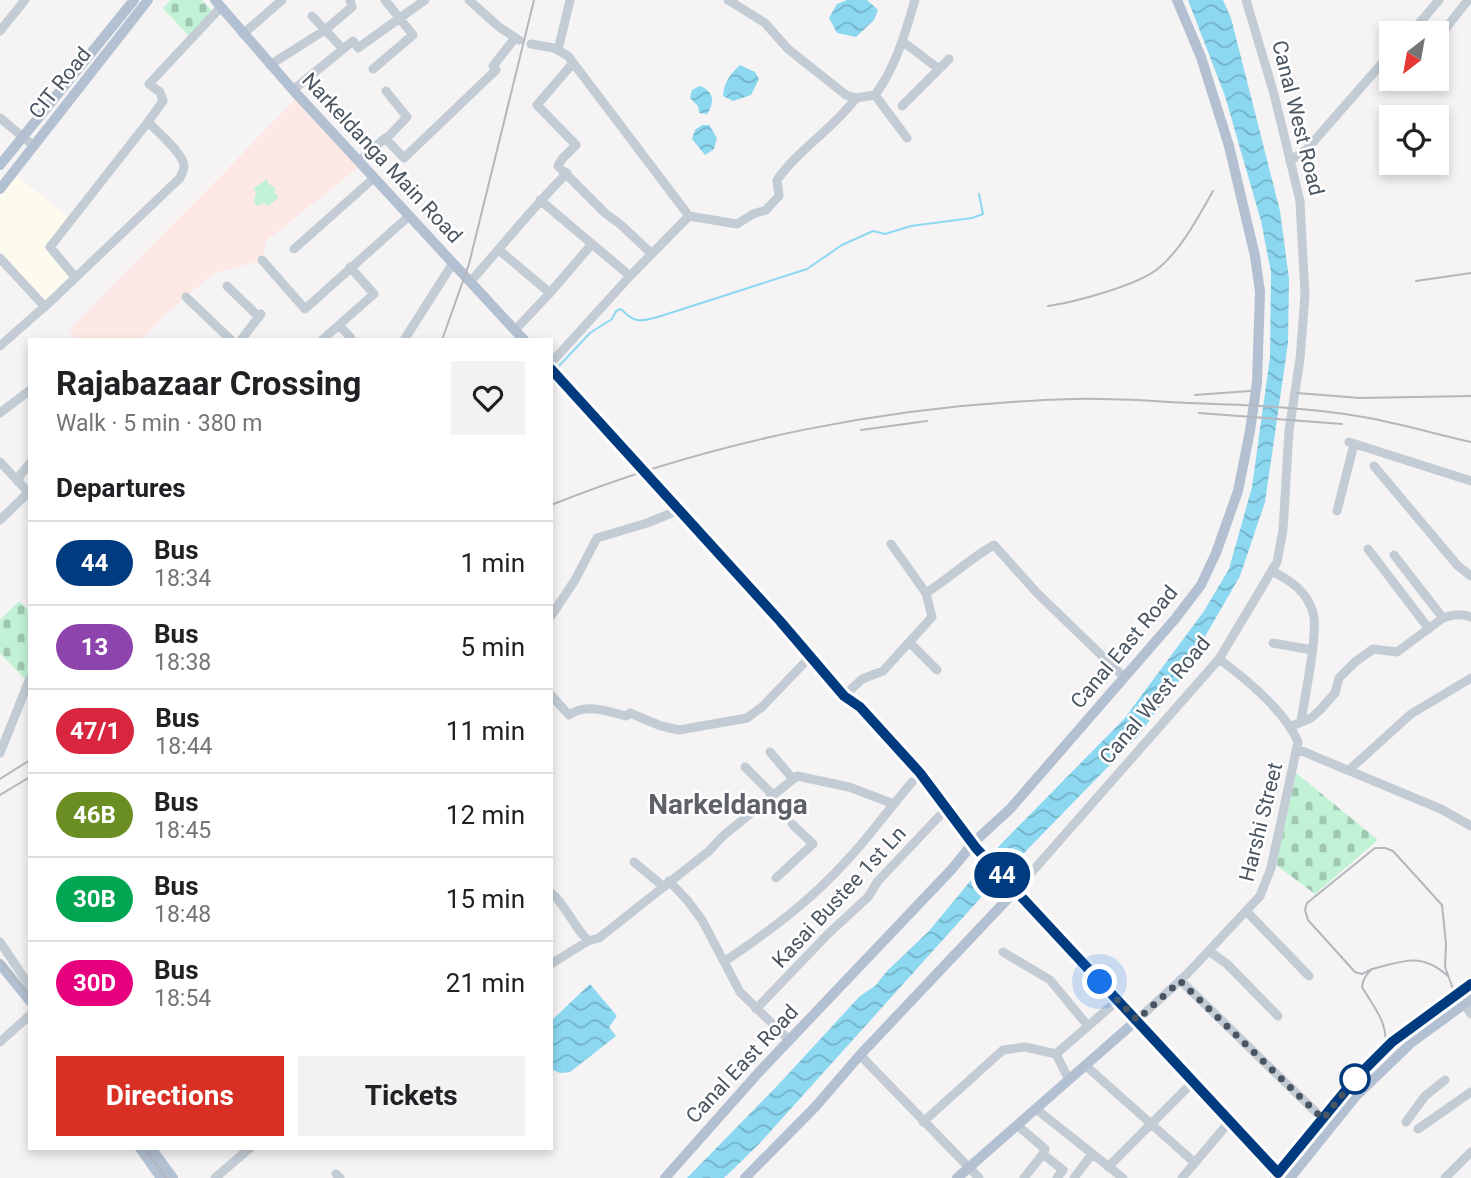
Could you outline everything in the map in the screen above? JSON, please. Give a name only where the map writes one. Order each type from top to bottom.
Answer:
[{"type":"main road","name":"CIT Road","points":[[0,165],[134,0]]},
{"type":"main road","name":"CIT Road","points":[[0,189],[148,0]]},
{"type":"main road","name":"Canal East Road","points":[[665,1178],[789,1040],[1010,809],[1183,610],[1201,584],[1216,553],[1238,491],[1251,430],[1257,382],[1260,292],[1255,256],[1229,146],[1201,57],[1177,0]]},
{"type":"main road","name":"Narkeldanga Main Road","points":[[218,4],[270,65],[522,338]]},
{"type":"main road","points":[[92,53],[102,61]]},
{"type":"main road","points":[[553,371],[844,696],[866,714],[920,773],[975,845],[1279,1176],[1356,1078],[1396,1038],[1466,1003]]},
{"type":"main road","name":"Canal West Road","points":[[745,1178],[816,1106],[1012,886]]},
{"type":"main road","points":[[0,953],[28,988]]},
{"type":"main road","points":[[0,964],[28,999]]},
{"type":"main road","points":[[1290,1178],[1355,1097],[1411,1043],[1466,1003],[1471,985]]},
{"type":"main road","points":[[957,1178],[1137,1020]]},
{"type":"main road","points":[[147,1150],[161,1178]]},
{"type":"main road","points":[[147,1150],[173,1178]]},
{"type":"street","points":[[0,31],[25,0]]},
{"type":"street","points":[[243,34],[282,0]]},
{"type":"street","points":[[270,65],[325,30],[352,8],[350,0]]},
{"type":"street","points":[[373,69],[413,35],[385,0]]},
{"type":"street","points":[[293,90],[353,41],[358,48],[425,0]]},
{"type":"street","points":[[386,139],[404,158],[496,69],[493,66],[517,39],[468,0]]},
{"type":"street","points":[[558,50],[570,0]]},
{"type":"street","points":[[728,0],[765,23],[788,49],[833,87],[846,95],[856,97],[875,95],[883,84],[902,41],[915,0]]},
{"type":"street","name":"Canal West Road","points":[[1012,886],[1219,659],[1277,562],[1283,530],[1289,431],[1306,295],[1300,201],[1274,94],[1246,0]]},
{"type":"street","points":[[1421,21],[1439,0]]},
{"type":"street","points":[[1449,24],[1468,0]]},
{"type":"street","points":[[75,276],[50,247],[163,101],[160,92],[149,84],[218,4]]},
{"type":"street","points":[[312,16],[343,49]]},
{"type":"street","points":[[902,41],[939,69]]},
{"type":"street","points":[[531,44],[558,50],[568,56],[689,216],[737,224],[766,210],[779,197],[777,180],[785,169],[828,131],[856,97]]},
{"type":"street","points":[[902,106],[949,59]]},
{"type":"street","points":[[573,63],[537,105],[576,145],[558,166],[605,213],[652,254]]},
{"type":"street","points":[[1290,161],[1307,149],[1379,67]]},
{"type":"street","points":[[359,161],[407,117],[386,91]]},
{"type":"street","points":[[875,95],[907,138]]},
{"type":"street","points":[[0,118],[34,146]]},
{"type":"street","points":[[0,346],[45,307],[180,178],[184,162],[148,122]]},
{"type":"street","points":[[471,281],[540,200],[567,173]]},
{"type":"street","points":[[294,249],[374,178]]},
{"type":"street","points":[[540,200],[630,276]]},
{"type":"street","points":[[262,260],[305,309],[409,216]]},
{"type":"street","points":[[553,361],[689,216]]},
{"type":"street","points":[[516,330],[591,245]]},
{"type":"street","points":[[499,250],[550,293]]},
{"type":"street","points":[[0,258],[45,307]]},
{"type":"street","points":[[405,338],[453,263]]},
{"type":"street","points":[[324,338],[374,294],[350,267]]},
{"type":"street","points":[[227,286],[260,316],[243,338]]},
{"type":"street","points":[[186,297],[229,338]]},
{"type":"street","points":[[339,325],[351,338]]},
{"type":"street","points":[[0,413],[28,392]]},
{"type":"street","points":[[1337,511],[1352,443],[1471,481]]},
{"type":"street","points":[[0,462],[28,493]]},
{"type":"street","points":[[18,482],[28,465]]},
{"type":"street","points":[[1374,466],[1458,566],[1471,576]]},
{"type":"street","points":[[0,520],[28,495]]},
{"type":"street","points":[[553,613],[575,580],[597,538],[679,510]]},
{"type":"street","points":[[844,696],[862,679],[883,671],[932,617],[926,593],[891,544]]},
{"type":"street","points":[[926,593],[945,581],[970,559],[994,545],[1037,593],[1124,677]]},
{"type":"street","points":[[1368,549],[1429,629]]},
{"type":"street","points":[[1394,555],[1443,618]]},
{"type":"street","points":[[1272,571],[1293,582],[1304,594],[1314,614],[1312,650],[1296,724],[1297,749],[1441,809],[1471,826]]},
{"type":"street","points":[[1296,724],[1311,718],[1333,696],[1337,680],[1373,649],[1397,652],[1443,618],[1452,614],[1471,617]]},
{"type":"street","points":[[910,643],[937,670]]},
{"type":"street","points":[[1273,643],[1312,650]]},
{"type":"street","points":[[553,697],[569,715],[577,709],[601,710],[626,716],[630,713],[661,726],[679,730],[728,723],[747,718],[762,707],[810,657]]},
{"type":"street","points":[[1219,659],[1296,724]]},
{"type":"street","points":[[1349,770],[1411,714],[1471,678]]},
{"type":"street","points":[[0,753],[28,683]]},
{"type":"street","name":"Harshi Street","points":[[1137,1020],[1180,981],[1260,896],[1271,868],[1297,749]]},
{"type":"street","points":[[770,752],[793,779]]},
{"type":"street","points":[[745,767],[773,795]]},
{"type":"street","points":[[553,963],[588,941],[599,939],[797,776],[849,787],[894,804]]},
{"type":"street","points":[[725,961],[802,905],[848,860],[912,782]]},
{"type":"street","name":"Kasai Bustee 1st Ln","points":[[756,1009],[829,933],[868,897],[878,881],[947,808]]},
{"type":"street","points":[[776,878],[813,844],[792,824]]},
{"type":"street","points":[[634,862],[687,900],[702,920],[740,992],[789,1040]]},
{"type":"street","points":[[553,895],[588,941]]},
{"type":"street","points":[[1247,912],[1309,976]]},
{"type":"street","points":[[0,942],[27,982],[28,988]]},
{"type":"street","points":[[1209,951],[1227,964],[1278,1016]]},
{"type":"street","points":[[1003,952],[1050,980],[1088,1026]]},
{"type":"street","points":[[1180,981],[1323,1119]]},
{"type":"street","points":[[1056,1054],[1117,1001]]},
{"type":"street","points":[[0,1042],[28,1017]]},
{"type":"street","points":[[923,1122],[1003,1050],[1025,1047],[1056,1054]]},
{"type":"street","points":[[1056,1054],[1069,1080]]},
{"type":"street","points":[[860,1055],[979,1178]]},
{"type":"street","points":[[1086,1065],[1195,1163]]},
{"type":"street","points":[[1406,1122],[1425,1096],[1445,1080]]},
{"type":"street","points":[[1108,1167],[1194,1081]]},
{"type":"street","points":[[1418,1129],[1471,1092]]},
{"type":"street","points":[[1036,1108],[1123,1178]]},
{"type":"street","points":[[1182,1178],[1230,1121]]},
{"type":"street","points":[[1017,1125],[1045,1150],[1024,1178]]},
{"type":"street","points":[[215,1178],[248,1150]]},
{"type":"street","points":[[1445,1178],[1471,1152]]},
{"type":"street","points":[[1043,1154],[1063,1170],[1057,1178]]},
{"type":"street","points":[[1074,1178],[1092,1154]]},
{"type":"shaded area","points":[[299,96],[364,163],[266,241],[262,260],[212,274],[143,338],[75,338],[69,330]]},
{"type":"shaded area","points":[[16,175],[69,218],[47,248],[71,276],[43,304],[0,252],[0,193]]},
{"type":"green space","points":[[171,0],[202,0],[213,12],[188,35],[163,8]]},
{"type":"green space","points":[[267,179],[275,188],[277,199],[268,206],[264,203],[258,206],[254,203],[256,192],[253,189]]},
{"type":"green space","points":[[19,601],[28,609],[26,680],[0,653],[0,620]]},
{"type":"green space","points":[[1296,773],[1378,840],[1315,894],[1276,865]]},
{"type":"water","points":[[847,0],[867,0],[878,10],[874,20],[856,37],[837,33],[829,18],[837,4]]},
{"type":"water","points":[[1188,0],[1223,0],[1231,18],[1280,211],[1289,279],[1288,343],[1265,502],[1240,576],[1181,678],[1138,736],[985,893],[760,1143],[724,1178],[687,1178],[860,996],[875,986],[929,931],[1001,844],[1124,719],[1204,611],[1229,569],[1252,487],[1270,357],[1271,272],[1261,221],[1225,96]]},
{"type":"water","points":[[740,65],[755,72],[759,79],[751,95],[733,101],[723,96],[728,79]]},
{"type":"water","points":[[700,86],[708,91],[712,98],[707,114],[699,113],[698,106],[690,98],[692,90]]},
{"type":"water","points":[[702,125],[709,125],[717,138],[714,149],[705,155],[692,139],[695,130]]},
{"type":"water","points":[[590,984],[617,1016],[609,1027],[616,1036],[570,1072],[560,1073],[553,1070],[553,1019]]},
{"type":"waterway","points":[[557,368],[590,333],[612,319],[616,311],[621,309],[635,320],[661,316],[807,269],[842,245],[873,231],[885,234],[911,226],[972,218],[983,214],[979,194]]},
{"type":"tram line","points":[[1372,969],[1362,974],[1355,972],[1308,920],[1305,910],[1307,903],[1375,848],[1385,848],[1393,851],[1442,905],[1446,944],[1445,967],[1453,989],[1447,1002]]},
{"type":"tram line","points":[[0,960],[28,994]]},
{"type":"tram line","points":[[1384,1049],[1386,1041],[1383,1024],[1362,987],[1368,973],[1372,969],[1412,960],[1429,964],[1448,976]]},
{"type":"tram line","points":[[1273,1178],[1340,1097],[1388,1046],[1441,1002],[1471,984]]},
{"type":"tram line","points":[[145,1150],[166,1178]]},
{"type":"railway","points":[[443,338],[469,264],[534,0]]},
{"type":"railway","points":[[1048,306],[1107,292],[1151,274],[1183,241],[1213,191]]},
{"type":"railway","points":[[1416,281],[1471,273]]},
{"type":"railway","points":[[1195,395],[1250,391]]},
{"type":"railway","points":[[1297,393],[1360,398],[1471,396]]},
{"type":"railway","points":[[553,504],[677,461],[807,429],[873,417],[1006,402],[1102,399],[1298,409],[1376,419],[1471,442]]},
{"type":"railway","points":[[1199,413],[1342,424]]},
{"type":"railway","points":[[861,430],[927,421]]},
{"type":"railway","points":[[0,779],[28,761]]},
{"type":"railway","points":[[0,795],[28,778]]},
{"type":"bus line","name":"44","points":[[553,371],[780,621],[844,696],[860,707],[920,773],[976,848],[1278,1173],[1356,1078],[1392,1042],[1471,984]]},
{"type":"district","name":"Narkeldanga","points":[[728,804]]},
{"type":"route","points":[[1100,982],[1137,1020],[1180,981],[1323,1119],[1355,1079]]}]
